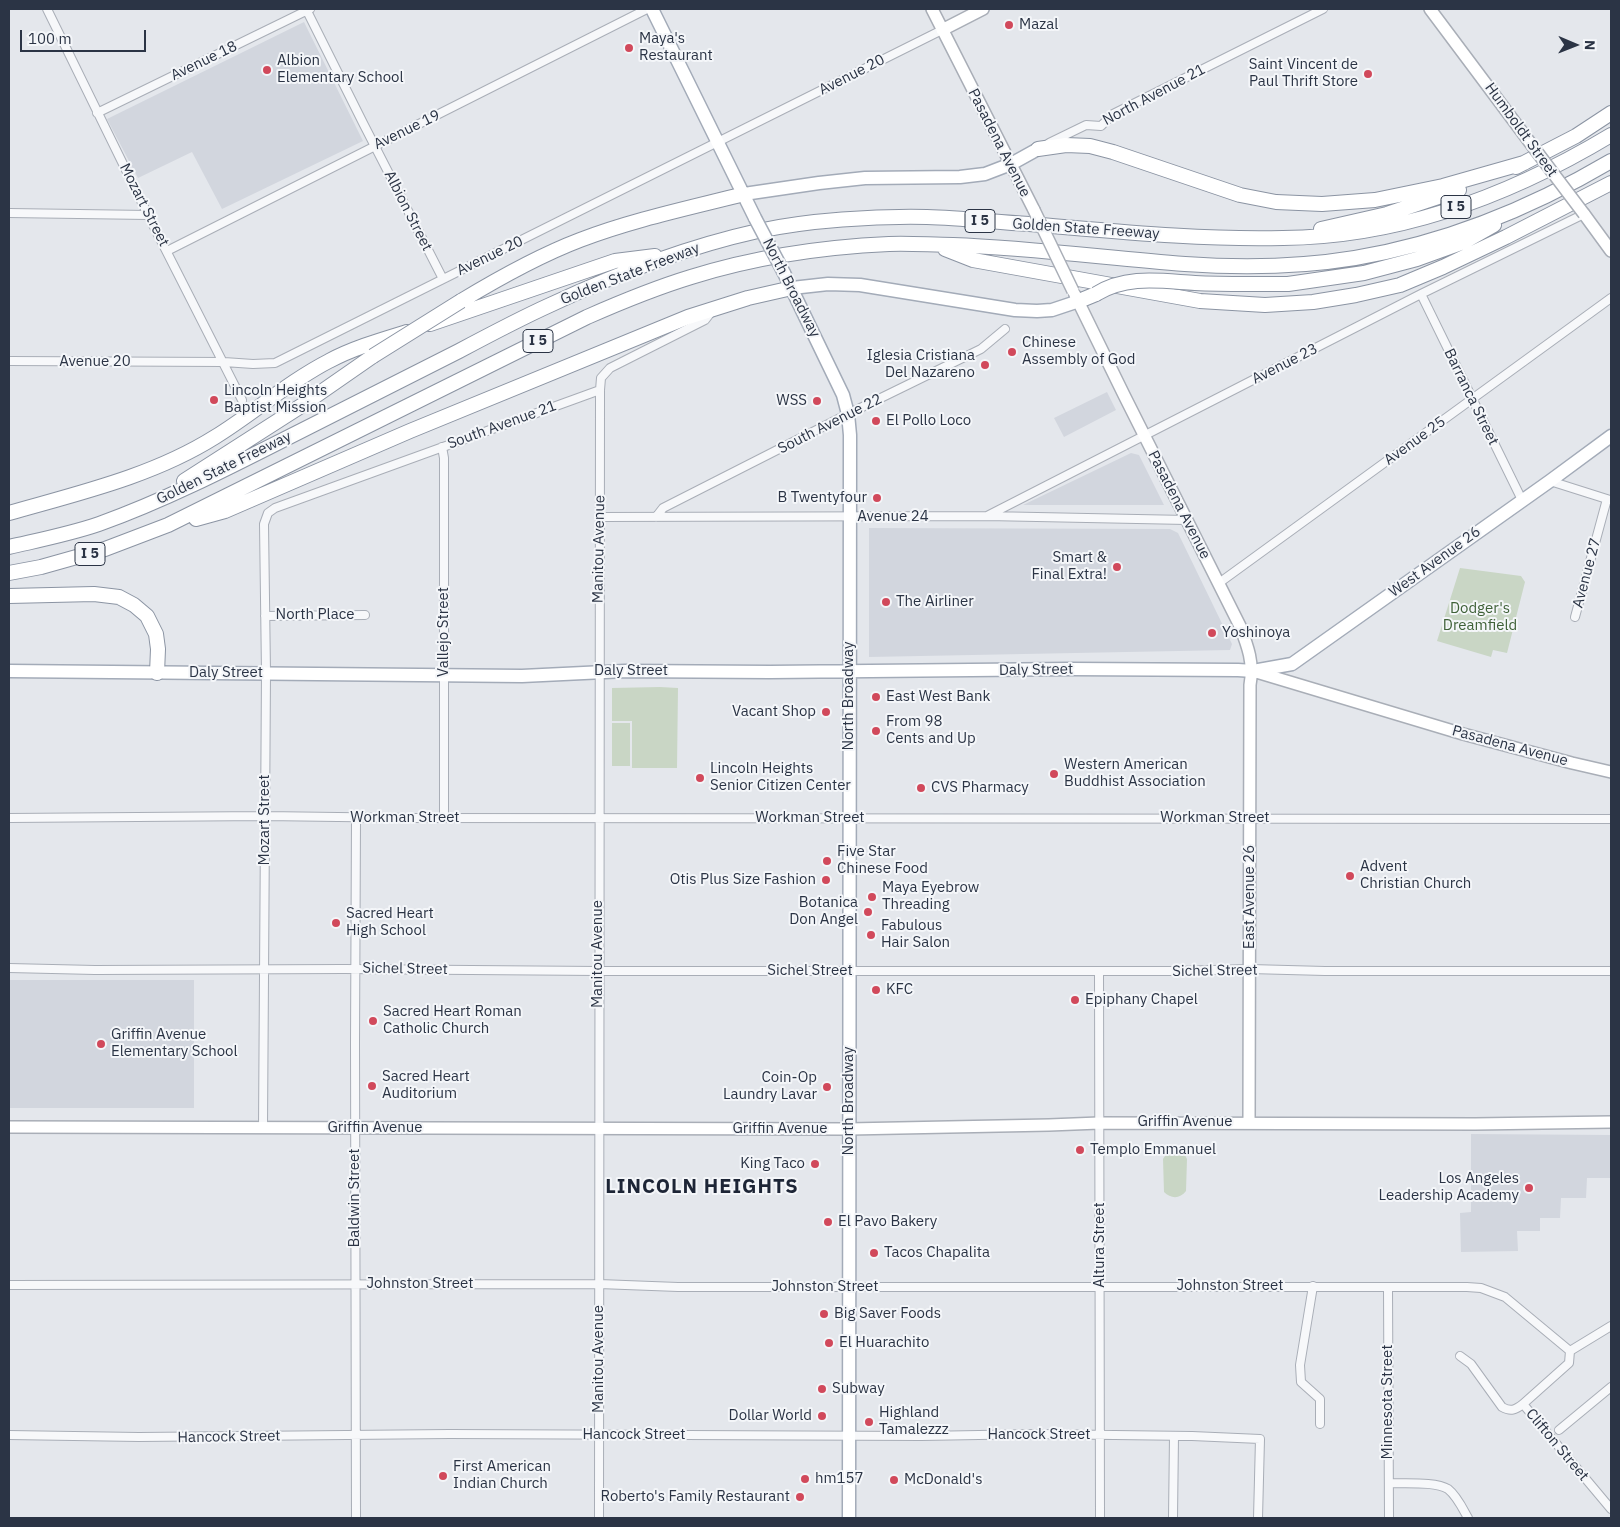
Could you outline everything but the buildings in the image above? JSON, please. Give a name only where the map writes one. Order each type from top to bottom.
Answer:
[{"type":"highway","points":[[1287,238],[1387,214],[1495,177],[1576,136],[1611,113]]},
{"type":"highway","name":"Golden State Freeway","points":[[9,546],[38,541],[97,524],[160,499],[220,472],[549,305],[622,274],[676,254],[759,231],[812,223],[927,217],[1200,237],[1287,238],[1349,232],[1394,225],[1434,215],[1512,187],[1575,156],[1611,135]]},
{"type":"highway","points":[[1038,149],[1066,145],[1090,146],[1240,195],[1276,202],[1322,204],[1375,200],[1443,186],[1524,163]]},
{"type":"highway","name":"Golden State Freeway","points":[[9,573],[41,567],[105,550],[168,526],[578,321],[628,299],[700,274],[738,264],[802,252],[891,244],[996,247],[1188,264],[1258,266],[1355,258],[1436,238],[1530,203],[1611,161]]},
{"type":"highway","points":[[935,245],[973,260],[1200,301],[1265,305],[1313,302],[1356,295],[1408,281],[1506,238],[1611,183]]},
{"type":"highway","points":[[160,499],[185,480],[301,406],[373,356],[503,276],[580,240],[616,228],[744,194]]},
{"type":"highway","points":[[1076,296],[1096,294],[1115,284],[1148,280],[1198,283],[1288,284],[1364,273],[1417,259],[1464,242],[1530,203]]},
{"type":"highway","points":[[9,513],[105,486],[171,460],[215,437],[295,381],[330,360],[367,345],[614,261],[676,254]]},
{"type":"highway","points":[[168,526],[224,511],[410,431],[688,317],[748,298],[792,288]]},
{"type":"highway","points":[[9,596],[94,594],[120,597],[134,605],[147,616],[156,634],[158,649],[157,673]]},
{"type":"main road","name":"North Broadway","points":[[652,9],[844,395],[848,414],[850,435],[849,1518]]},
{"type":"main road","name":"Pasadena Avenue","points":[[932,9],[1240,626],[1247,643],[1253,671],[1463,734],[1611,772]]},
{"type":"main road","points":[[942,30],[983,9]]},
{"type":"main road","name":"Humboldt Street","points":[[1430,9],[1611,251]]},
{"type":"main road","name":"North Avenue 21","points":[[744,194],[866,178],[960,177],[985,174],[1011,164],[1038,149]]},
{"type":"main road","points":[[792,288],[828,284],[860,285],[1022,311],[1052,310],[1076,296]]},
{"type":"main road","name":"West Avenue 26","points":[[1253,671],[1292,664],[1611,436]]},
{"type":"main road","name":"Daly Street","points":[[9,671],[522,676],[598,671],[849,672],[1072,669],[1253,671]]},
{"type":"main road","name":"East Avenue 26","points":[[1249,1122],[1250,685],[1253,671]]},
{"type":"main road","name":"Griffin Avenue","points":[[9,1126],[355,1129],[849,1129],[1039,1126],[1099,1123],[1475,1124],[1611,1122]]},
{"type":"street","name":"Mozart Street","points":[[47,9],[97,113],[242,400]]},
{"type":"street","name":"Avenue 18","points":[[97,113],[308,9]]},
{"type":"street","name":"Albion Street","points":[[308,9],[443,279]]},
{"type":"street","name":"Avenue 19","points":[[167,251],[647,9]]},
{"type":"street","name":"North Avenue 21","points":[[1038,149],[1086,125],[1102,126],[1113,114],[1318,10]]},
{"type":"street","name":"Avenue 20","points":[[9,361],[275,363],[942,30]]},
{"type":"street","points":[[9,213],[148,215]]},
{"type":"street","name":"Avenue 23","points":[[987,516],[1421,294],[1584,214]]},
{"type":"street","name":"Barranca Street","points":[[1421,294],[1522,500]]},
{"type":"street","name":"Avenue 25","points":[[1219,583],[1611,298]]},
{"type":"street","points":[[600,390],[601,378],[610,368],[705,320],[714,309]]},
{"type":"street","name":"South Avenue 22","points":[[656,517],[662,508],[981,349],[1005,330]]},
{"type":"street","name":"South Avenue 21","points":[[268,513],[275,508],[600,390]]},
{"type":"street","name":"Manitou Avenue","points":[[599,1518],[598,671],[600,390]]},
{"type":"street","name":"Vallejo Street","points":[[442,447],[444,458],[444,818]]},
{"type":"street","points":[[1550,481],[1609,499]]},
{"type":"street","name":"Avenue 27","points":[[1575,618],[1609,499]]},
{"type":"street","name":"Mozart Street","points":[[264,1128],[266,616],[264,523],[268,513]]},
{"type":"street","name":"Avenue 24","points":[[600,517],[987,516],[1187,520]]},
{"type":"street","name":"North Place","points":[[266,616],[365,615]]},
{"type":"street","name":"Workman Street","points":[[9,818],[265,816],[356,818],[1611,819]]},
{"type":"street","name":"Baldwin Street","points":[[356,818],[356,1518]]},
{"type":"street","name":"Sichel Street","points":[[9,968],[598,972],[1250,969],[1325,971],[1611,971]]},
{"type":"street","name":"Altura Street","points":[[1099,971],[1100,1518]]},
{"type":"street","name":"Johnston Street","points":[[9,1285],[599,1284],[678,1287],[1467,1286],[1493,1291],[1516,1305],[1570,1352]]},
{"type":"street","points":[[1314,1286],[1303,1344],[1301,1382],[1320,1398],[1320,1424]]},
{"type":"street","name":"Minnesota Street","points":[[1388,1287],[1389,1518]]},
{"type":"street","points":[[1523,1404],[1570,1363],[1570,1352],[1611,1326]]},
{"type":"street","name":"Clifton Street","points":[[1460,1356],[1470,1364],[1502,1407],[1508,1410],[1515,1410],[1523,1404],[1611,1509]]},
{"type":"street","points":[[1559,1430],[1611,1387]]},
{"type":"street","name":"Hancock Street","points":[[9,1435],[139,1438],[357,1435],[1100,1435],[1260,1439],[1258,1518]]},
{"type":"street","points":[[1173,1518],[1174,1436]]},
{"type":"street","points":[[1389,1484],[1436,1485],[1447,1489],[1456,1498],[1468,1518]]},
{"type":"shaded area","name":"Albion Elementary School","points":[[304,22],[363,141],[222,209],[192,152],[138,178],[107,119]]},
{"type":"shaded area","points":[[1107,392],[1116,410],[1064,437],[1054,418]]},
{"type":"shaded area","points":[[1131,453],[1139,455],[1164,505],[1023,505]]},
{"type":"shaded area","points":[[869,528],[1170,529],[1178,533],[1232,644],[1230,650],[869,657]]},
{"type":"shaded area","name":"Griffin Avenue Elementary School","points":[[9,980],[194,980],[194,1108],[9,1108]]},
{"type":"shaded area","name":"Los Angeles Leadership Academy","points":[[1471,1134],[1611,1135],[1611,1178],[1587,1178],[1586,1198],[1561,1198],[1560,1218],[1540,1218],[1540,1231],[1517,1231],[1518,1251],[1461,1252],[1460,1213],[1471,1212]]},
{"type":"green space","name":"Dodger's Dreamfield","points":[[1460,568],[1521,576],[1525,582],[1507,653],[1493,650],[1491,657],[1437,641]]},
{"type":"green space","points":[[612,688],[678,688],[677,768],[632,768],[632,721],[612,721]]},
{"type":"green space","points":[[612,723],[630,723],[630,766],[612,766]]},
{"type":"green space","points":[[1167,1153],[1182,1153],[1187,1159],[1186,1191],[1181,1196],[1175,1197],[1164,1192],[1163,1159]]},
{"type":"place","name":"Mazal","points":[[1009,25]]},
{"type":"place","name":"Maya's Restaurant","points":[[629,48]]},
{"type":"place","name":"Albion Elementary School","points":[[267,70]]},
{"type":"place","name":"Saint Vincent de Paul Thrift Store","points":[[1368,74]]},
{"type":"place","name":"Chinese Assembly of God","points":[[1012,352]]},
{"type":"place","name":"Iglesia Cristiana Del Nazareno","points":[[985,365]]},
{"type":"place","name":"Lincoln Heights Baptist Mission","points":[[214,400]]},
{"type":"place","name":"WSS","points":[[817,401]]},
{"type":"place","name":"El Pollo Loco","points":[[876,421]]},
{"type":"place","name":"B Twentyfour","points":[[877,498]]},
{"type":"place","name":"Smart & Final Extra!","points":[[1117,567]]},
{"type":"place","name":"The Airliner","points":[[886,602]]},
{"type":"place","name":"Yoshinoya","points":[[1212,633]]},
{"type":"place","name":"East West Bank","points":[[876,697]]},
{"type":"place","name":"Vacant Shop","points":[[826,712]]},
{"type":"place","name":"From 98 Cents and Up","points":[[876,731]]},
{"type":"place","name":"Western American Buddhist Association","points":[[1054,774]]},
{"type":"place","name":"Lincoln Heights Senior Citizen Center","points":[[700,778]]},
{"type":"place","name":"CVS Pharmacy","points":[[921,788]]},
{"type":"place","name":"Five Star Chinese Food","points":[[827,861]]},
{"type":"place","name":"Advent Christian Church","points":[[1350,876]]},
{"type":"place","name":"Otis Plus Size Fashion","points":[[826,880]]},
{"type":"place","name":"Maya Eyebrow Threading","points":[[872,897]]},
{"type":"place","name":"Botanica Don Angel","points":[[868,912]]},
{"type":"place","name":"Sacred Heart High School","points":[[336,923]]},
{"type":"place","name":"Fabulous Hair Salon","points":[[871,935]]},
{"type":"place","name":"KFC","points":[[876,990]]},
{"type":"place","name":"Epiphany Chapel","points":[[1075,1000]]},
{"type":"place","name":"Sacred Heart Roman Catholic Church","points":[[373,1021]]},
{"type":"place","name":"Griffin Avenue Elementary School","points":[[101,1044]]},
{"type":"place","name":"Sacred Heart Auditorium","points":[[372,1086]]},
{"type":"place","name":"Coin-Op Laundry Lavar","points":[[827,1087]]},
{"type":"place","name":"Templo Emmanuel","points":[[1080,1150]]},
{"type":"place","name":"King Taco","points":[[815,1164]]},
{"type":"place","name":"Los Angeles Leadership Academy","points":[[1529,1188]]},
{"type":"place","name":"El Pavo Bakery","points":[[828,1222]]},
{"type":"place","name":"Tacos Chapalita","points":[[874,1253]]},
{"type":"place","name":"Big Saver Foods","points":[[824,1314]]},
{"type":"place","name":"El Huarachito","points":[[829,1343]]},
{"type":"place","name":"Subway","points":[[822,1389]]},
{"type":"place","name":"Dollar World","points":[[822,1416]]},
{"type":"place","name":"Highland Tamalezzz","points":[[869,1422]]},
{"type":"place","name":"First American Indian Church","points":[[443,1476]]},
{"type":"place","name":"hm157","points":[[805,1479]]},
{"type":"place","name":"McDonald's","points":[[894,1480]]},
{"type":"place","name":"Roberto's Family Restaurant","points":[[800,1497]]},
{"type":"district","name":"LINCOLN HEIGHTS","points":[[702,1187]]}]
